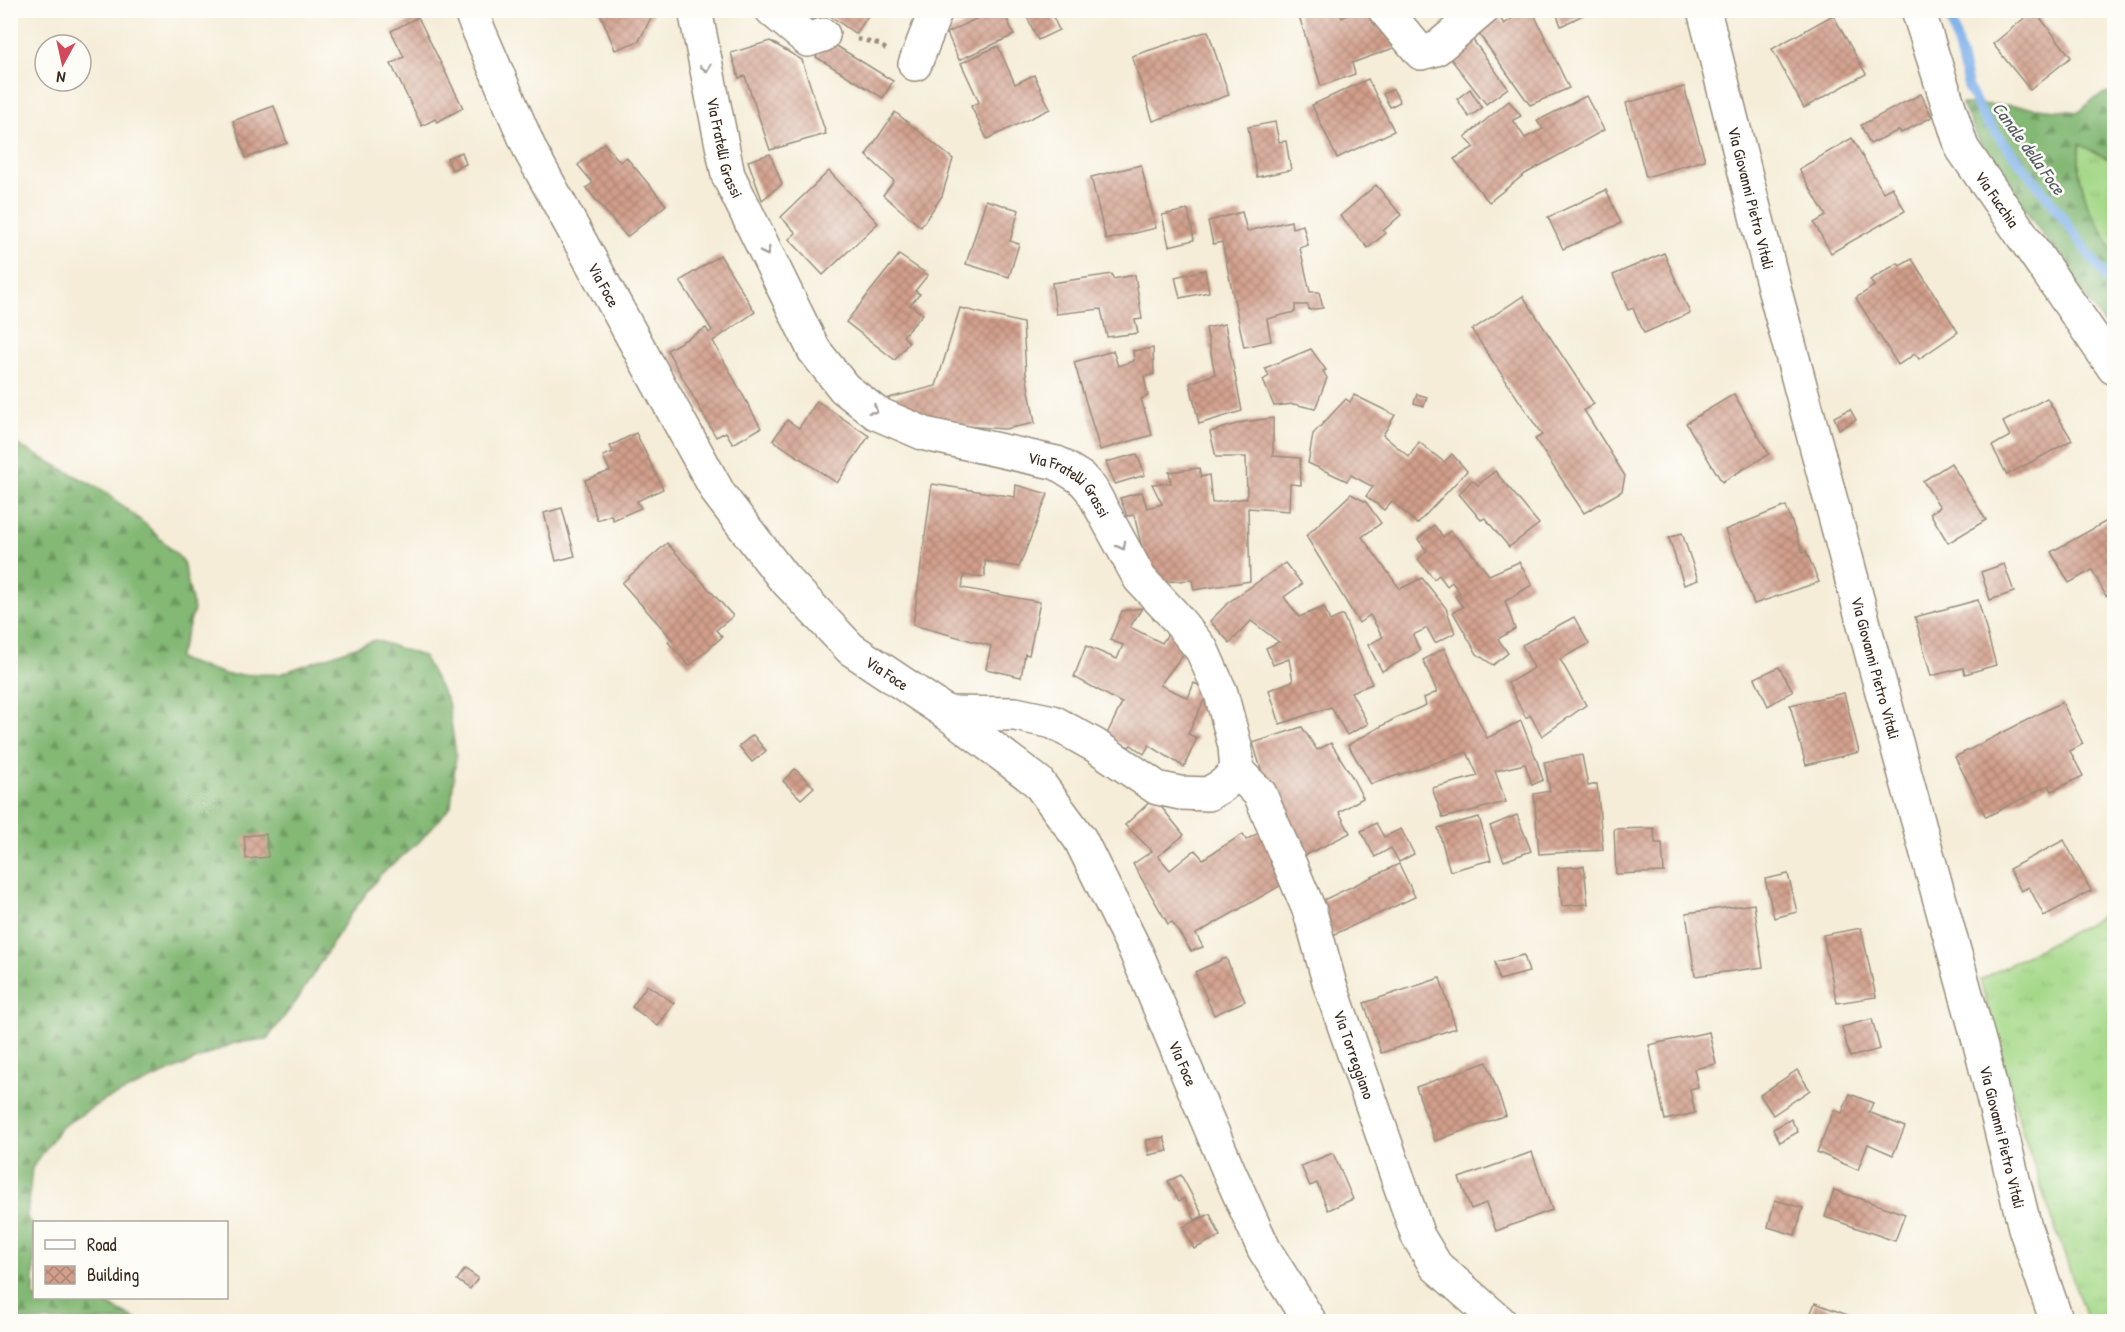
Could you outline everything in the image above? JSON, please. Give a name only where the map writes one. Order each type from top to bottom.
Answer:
[{"type":"street","name":"Via Foce","points":[[470,10],[531,152],[719,494],[782,576],[851,649],[947,712],[1038,782],[1080,839],[1136,952],[1264,1249],[1310,1322]]},
{"type":"street","name":"Via Fratelli Grassi","points":[[695,10],[728,175],[814,350],[844,388],[876,413],[925,434],[1057,463],[1081,478],[1091,489],[1140,579],[1202,650],[1221,693],[1235,746],[1237,771]]},
{"type":"street","points":[[772,10],[808,40],[823,35]]},
{"type":"street","points":[[915,64],[936,10]]},
{"type":"street","points":[[1385,10],[1421,53],[1436,49],[1482,10]]},
{"type":"street","name":"Via Giovanni Pietro Vitali","points":[[1704,10],[1780,311],[1878,678],[1981,1048],[2025,1228],[2057,1322]]},
{"type":"street","name":"Via Fucchia","points":[[1918,10],[1962,148],[2115,368]]},
{"type":"street","points":[[947,712],[1015,714],[1053,722],[1096,746],[1157,788],[1180,793],[1208,794],[1223,785],[1237,771]]},
{"type":"street","name":"Via Torreggiano","points":[[1237,771],[1260,794],[1311,912],[1330,985],[1418,1236],[1436,1266],[1500,1322]]},
{"type":"path","points":[[823,35],[879,44],[915,64]]},
{"type":"green space","points":[[2114,90],[2114,162],[2079,144],[2079,173],[2088,207],[2105,236],[2114,258],[2114,338],[1983,149],[1962,104],[2005,105],[2079,112],[2094,99]]},
{"type":"green space","points":[[2079,143],[2114,162],[2114,258],[2105,236],[2088,207],[2079,173]]},
{"type":"green space","points":[[10,441],[104,491],[145,524],[183,561],[194,610],[178,659],[228,675],[280,674],[375,640],[423,656],[448,702],[456,755],[451,806],[419,842],[380,875],[350,915],[297,1000],[267,1039],[234,1043],[103,1101],[61,1127],[32,1168],[27,1217],[33,1229],[33,1299],[98,1299],[138,1321],[11,1321]]},
{"type":"green space","points":[[2114,910],[2114,1321],[2087,1321],[2023,1133],[1980,980]]},
{"type":"building","points":[[599,10],[652,10],[653,14],[639,41],[615,50]]},
{"type":"building","points":[[789,10],[872,10],[856,34],[826,13],[816,29]]},
{"type":"building","points":[[994,10],[1003,10],[1014,35],[959,60],[947,33]]},
{"type":"building","points":[[1042,10],[1050,10],[1059,30],[1038,40],[1027,17]]},
{"type":"building","points":[[1305,10],[1339,10],[1342,18],[1357,10],[1378,10],[1399,46],[1352,63],[1355,74],[1321,86],[1298,13]]},
{"type":"building","points":[[1525,10],[1532,10],[1569,88],[1530,105],[1476,30],[1496,12],[1504,24]]},
{"type":"building","points":[[1555,10],[1593,10],[1561,26]]},
{"type":"building","points":[[2034,10],[2071,57],[2030,90],[1993,44]]},
{"type":"building","points":[[1833,15],[1866,74],[1804,108],[1772,49]]},
{"type":"building","points":[[418,17],[463,108],[437,122],[435,119],[422,126],[391,64],[404,57],[391,31]]},
{"type":"building","points":[[1208,31],[1229,95],[1153,121],[1132,56]]},
{"type":"building","points":[[1470,36],[1508,88],[1486,104],[1447,54]]},
{"type":"building","points":[[827,40],[893,81],[883,98],[816,57]]},
{"type":"building","points":[[770,41],[802,60],[826,134],[770,150],[745,76],[739,78],[731,53]]},
{"type":"building","points":[[998,46],[1015,84],[1034,75],[1050,109],[987,139],[971,106],[979,102],[961,63]]},
{"type":"building","points":[[1368,79],[1394,131],[1337,158],[1312,105]]},
{"type":"building","points":[[1684,87],[1705,160],[1646,177],[1626,103]]},
{"type":"building","points":[[1393,89],[1400,102],[1390,107],[1383,94]]},
{"type":"building","points":[[1470,89],[1482,108],[1469,117],[1457,99]]},
{"type":"building","points":[[1921,94],[1932,117],[1901,133],[1899,130],[1870,144],[1861,125]]},
{"type":"building","points":[[1586,96],[1604,130],[1525,174],[1489,202],[1454,159],[1474,147],[1465,137],[1509,101],[1521,116],[1513,120],[1525,138],[1543,129],[1537,121]]},
{"type":"building","points":[[274,106],[287,143],[246,158],[233,121]]},
{"type":"building","points":[[895,112],[953,159],[942,196],[921,227],[883,195],[894,181],[866,155]]},
{"type":"building","points":[[1275,122],[1279,142],[1286,141],[1291,170],[1257,177],[1248,127]]},
{"type":"building","points":[[1852,138],[1883,192],[1892,187],[1905,211],[1831,253],[1814,223],[1826,216],[1799,169]]},
{"type":"building","points":[[604,143],[620,162],[626,157],[666,205],[627,237],[586,188],[593,183],[578,165]]},
{"type":"building","points":[[462,152],[466,164],[452,170],[447,158]]},
{"type":"building","points":[[770,154],[782,184],[762,200],[748,161]]},
{"type":"building","points":[[1141,165],[1156,228],[1106,240],[1091,177]]},
{"type":"building","points":[[829,171],[878,223],[823,275],[789,239],[796,233],[781,217]]},
{"type":"building","points":[[1376,185],[1401,215],[1383,231],[1386,233],[1368,248],[1340,216]]},
{"type":"building","points":[[1606,190],[1621,223],[1563,249],[1548,217]]},
{"type":"building","points":[[986,200],[1019,210],[1010,241],[1019,244],[1009,277],[966,264]]},
{"type":"building","points":[[1188,210],[1194,240],[1169,246],[1162,215]]},
{"type":"building","points":[[1242,212],[1247,231],[1291,221],[1292,228],[1303,225],[1308,245],[1300,248],[1310,292],[1319,292],[1323,308],[1309,310],[1308,305],[1295,305],[1295,312],[1267,319],[1271,341],[1244,347],[1222,242],[1213,244],[1208,221]]},
{"type":"building","points":[[1664,253],[1690,313],[1644,333],[1633,308],[1628,310],[1613,275]]},
{"type":"building","points":[[720,255],[755,312],[713,341],[761,428],[733,444],[726,432],[716,437],[667,350],[706,328],[709,333],[712,330],[680,281]]},
{"type":"building","points":[[899,255],[928,275],[915,291],[920,294],[910,305],[923,314],[903,336],[909,342],[895,360],[846,322]]},
{"type":"building","points":[[1912,259],[1958,332],[1919,359],[1915,354],[1898,365],[1856,298],[1874,286],[1870,280],[1898,263],[1900,266]]},
{"type":"building","points":[[1205,270],[1209,292],[1180,298],[1175,277]]},
{"type":"building","points":[[1112,274],[1113,279],[1135,275],[1142,319],[1135,320],[1138,333],[1107,337],[1101,309],[1056,314],[1052,283]]},
{"type":"building","points":[[1523,296],[1594,404],[1584,410],[1625,476],[1622,491],[1584,513],[1535,439],[1542,435],[1472,330]]},
{"type":"building","points":[[960,308],[1023,323],[1026,374],[1035,423],[1005,429],[937,424],[885,399],[936,386]]},
{"type":"building","points":[[1225,324],[1242,411],[1199,424],[1190,383],[1215,374],[1206,328]]},
{"type":"building","points":[[1153,348],[1154,374],[1144,377],[1148,396],[1141,399],[1152,435],[1100,450],[1074,362],[1113,351],[1118,366],[1134,361],[1133,351]]},
{"type":"building","points":[[1311,349],[1326,370],[1323,371],[1327,378],[1315,409],[1294,404],[1274,406],[1263,380],[1269,376],[1265,368]]},
{"type":"building","points":[[1417,394],[1427,397],[1424,406],[1414,403]]},
{"type":"building","points":[[1734,394],[1769,454],[1722,482],[1686,423]]},
{"type":"building","points":[[1354,395],[1395,415],[1383,435],[1409,457],[1419,442],[1444,462],[1452,454],[1467,471],[1417,524],[1392,501],[1384,510],[1366,496],[1373,487],[1351,475],[1347,481],[1308,463],[1313,434],[1346,399],[1350,402]]},
{"type":"building","points":[[2047,398],[2072,440],[2007,475],[1992,446],[2010,436],[2003,422]]},
{"type":"building","points":[[817,401],[869,436],[837,483],[773,440],[787,420],[799,428]]},
{"type":"building","points":[[1850,409],[1856,420],[1839,429],[1834,417]]},
{"type":"building","points":[[1273,418],[1273,456],[1300,458],[1301,485],[1290,484],[1289,511],[1248,508],[1250,581],[1194,590],[1192,580],[1160,582],[1147,569],[1134,515],[1127,516],[1120,498],[1142,492],[1147,508],[1162,504],[1152,484],[1171,483],[1169,472],[1199,468],[1201,477],[1209,475],[1212,503],[1247,498],[1246,457],[1216,457],[1210,432],[1243,422]]},
{"type":"building","points":[[636,433],[663,489],[637,501],[641,508],[613,520],[611,515],[597,520],[585,480],[610,471],[603,456],[613,452],[610,446]]},
{"type":"building","points":[[1137,454],[1145,475],[1115,484],[1106,462]]},
{"type":"building","points":[[1951,463],[1986,520],[1948,543],[1930,513],[1940,507],[1923,481]]},
{"type":"building","points":[[1495,471],[1539,524],[1509,547],[1485,518],[1481,520],[1459,494],[1472,480],[1478,485]]},
{"type":"building","points":[[932,484],[1015,497],[1016,485],[1048,494],[1019,567],[985,561],[985,577],[964,575],[962,588],[1040,602],[1029,655],[1025,654],[1021,677],[986,669],[991,646],[913,625]]},
{"type":"building","points":[[1351,494],[1366,502],[1381,523],[1362,537],[1400,589],[1422,578],[1446,608],[1455,633],[1435,643],[1427,628],[1413,635],[1420,651],[1382,671],[1368,645],[1383,637],[1370,615],[1359,623],[1306,536]]},
{"type":"building","points":[[1786,506],[1803,553],[1806,551],[1819,582],[1754,604],[1725,530]]},
{"type":"building","points":[[562,508],[575,556],[556,561],[544,513]]},
{"type":"building","points":[[2114,517],[2114,591],[2106,596],[2092,570],[2069,583],[2051,552]]},
{"type":"building","points":[[1434,525],[1443,537],[1450,531],[1489,575],[1519,562],[1532,585],[1505,601],[1515,629],[1498,639],[1508,653],[1493,665],[1477,654],[1453,612],[1463,607],[1455,596],[1460,593],[1452,582],[1447,586],[1439,575],[1434,579],[1418,559],[1427,551],[1418,539]]},
{"type":"building","points":[[1682,533],[1698,580],[1684,585],[1669,538]]},
{"type":"building","points":[[667,543],[733,616],[716,630],[722,637],[689,666],[668,642],[672,639],[622,583]]},
{"type":"building","points":[[1285,563],[1302,584],[1284,597],[1299,617],[1324,607],[1330,621],[1343,615],[1372,684],[1351,692],[1368,724],[1347,735],[1331,707],[1280,724],[1269,690],[1293,681],[1289,659],[1273,665],[1266,648],[1279,642],[1251,621],[1230,643],[1210,621],[1229,602]]},
{"type":"building","points":[[2004,564],[2014,592],[1990,600],[1981,572]]},
{"type":"building","points":[[1978,600],[1996,665],[1965,674],[1963,668],[1931,676],[1915,617]]},
{"type":"building","points":[[1142,608],[1130,627],[1162,643],[1170,631],[1188,648],[1160,685],[1188,698],[1194,683],[1209,690],[1188,734],[1197,738],[1184,767],[1149,745],[1144,754],[1131,745],[1129,747],[1106,736],[1122,703],[1074,677],[1086,646],[1117,659],[1123,645],[1110,640],[1122,611]]},
{"type":"building","points":[[1574,617],[1589,644],[1560,659],[1586,705],[1542,736],[1530,715],[1526,718],[1508,683],[1534,668],[1522,645]]},
{"type":"building","points":[[1444,648],[1487,738],[1521,721],[1543,780],[1532,785],[1525,764],[1495,771],[1506,802],[1443,818],[1432,788],[1478,776],[1467,752],[1371,784],[1348,745],[1394,719],[1426,705],[1424,698],[1437,692],[1423,660]]},
{"type":"building","points":[[1779,667],[1793,691],[1768,706],[1755,678]]},
{"type":"building","points":[[1844,693],[1859,752],[1806,765],[1790,705]]},
{"type":"building","points":[[2062,702],[2083,744],[2070,751],[2083,776],[2052,791],[2049,785],[1986,817],[1955,757]]},
{"type":"building","points":[[1302,727],[1317,750],[1331,743],[1363,798],[1339,812],[1350,833],[1298,859],[1274,812],[1253,743]]},
{"type":"building","points":[[753,735],[766,751],[752,762],[739,746]]},
{"type":"building","points":[[1582,755],[1588,786],[1597,784],[1603,850],[1539,854],[1534,794],[1550,791],[1544,762]]},
{"type":"building","points":[[795,769],[814,787],[801,799],[783,781]]},
{"type":"building","points":[[1154,798],[1184,835],[1158,856],[1170,870],[1195,850],[1203,859],[1243,834],[1246,840],[1269,827],[1290,880],[1196,934],[1203,947],[1191,951],[1172,922],[1168,924],[1133,864],[1152,851],[1125,825]]},
{"type":"building","points":[[1517,815],[1531,851],[1504,861],[1490,826]]},
{"type":"building","points":[[1479,817],[1491,860],[1450,871],[1438,828]]},
{"type":"building","points":[[1376,823],[1384,837],[1401,829],[1414,854],[1399,862],[1391,848],[1375,857],[1361,831]]},
{"type":"building","points":[[1654,828],[1655,843],[1662,843],[1664,872],[1616,874],[1614,829]]},
{"type":"building","points":[[266,834],[268,857],[246,859],[244,836]]},
{"type":"building","points":[[2064,840],[2091,891],[2044,916],[2029,887],[2021,891],[2009,869]]},
{"type":"building","points":[[1399,864],[1415,897],[1333,935],[1317,903]]},
{"type":"building","points":[[1584,866],[1588,904],[1562,906],[1558,868]]},
{"type":"building","points":[[1788,874],[1797,912],[1774,918],[1765,879]]},
{"type":"building","points":[[1754,904],[1763,967],[1695,976],[1686,913]]},
{"type":"building","points":[[1861,928],[1876,997],[1837,1003],[1823,935]]},
{"type":"building","points":[[1524,955],[1529,972],[1499,980],[1495,962]]},
{"type":"building","points":[[1226,958],[1245,1001],[1214,1015],[1195,972]]},
{"type":"building","points":[[1440,978],[1456,1028],[1381,1053],[1364,1003]]},
{"type":"building","points":[[647,985],[674,1003],[658,1026],[632,1007]]},
{"type":"building","points":[[1872,1019],[1880,1049],[1850,1057],[1842,1027]]},
{"type":"building","points":[[1709,1032],[1716,1064],[1694,1069],[1698,1087],[1690,1089],[1695,1113],[1665,1120],[1649,1045]]},
{"type":"building","points":[[1487,1062],[1506,1115],[1435,1141],[1416,1087]]},
{"type":"building","points":[[1797,1070],[1810,1090],[1773,1115],[1760,1095]]},
{"type":"building","points":[[1850,1094],[1873,1103],[1869,1112],[1905,1127],[1893,1155],[1868,1144],[1858,1170],[1817,1152],[1834,1110],[1842,1113]]},
{"type":"building","points":[[2114,1105],[2114,1118],[2109,1108]]},
{"type":"building","points":[[1791,1119],[1798,1132],[1780,1142],[1773,1129]]},
{"type":"building","points":[[1164,1137],[1168,1151],[1149,1155],[1146,1140]]},
{"type":"building","points":[[1532,1152],[1552,1210],[1496,1231],[1486,1203],[1471,1209],[1459,1178]]},
{"type":"building","points":[[1333,1153],[1353,1199],[1328,1210],[1317,1183],[1310,1186],[1301,1166]]},
{"type":"building","points":[[1181,1175],[1203,1216],[1195,1220],[1184,1198],[1179,1201],[1168,1181]]},
{"type":"building","points":[[1834,1190],[1905,1214],[1895,1241],[1825,1217]]},
{"type":"building","points":[[1775,1200],[1803,1208],[1795,1235],[1768,1227]]},
{"type":"building","points":[[1210,1214],[1220,1236],[1194,1249],[1183,1227]]},
{"type":"building","points":[[465,1269],[478,1278],[470,1289],[457,1280]]},
{"type":"building","points":[[1815,1303],[1864,1321],[1864,1322],[1807,1322]]},
{"type":"waterway","name":"Canale della Foce","points":[[1946,10],[1952,22],[1969,89],[1983,117],[2049,199],[2114,289]]}]
